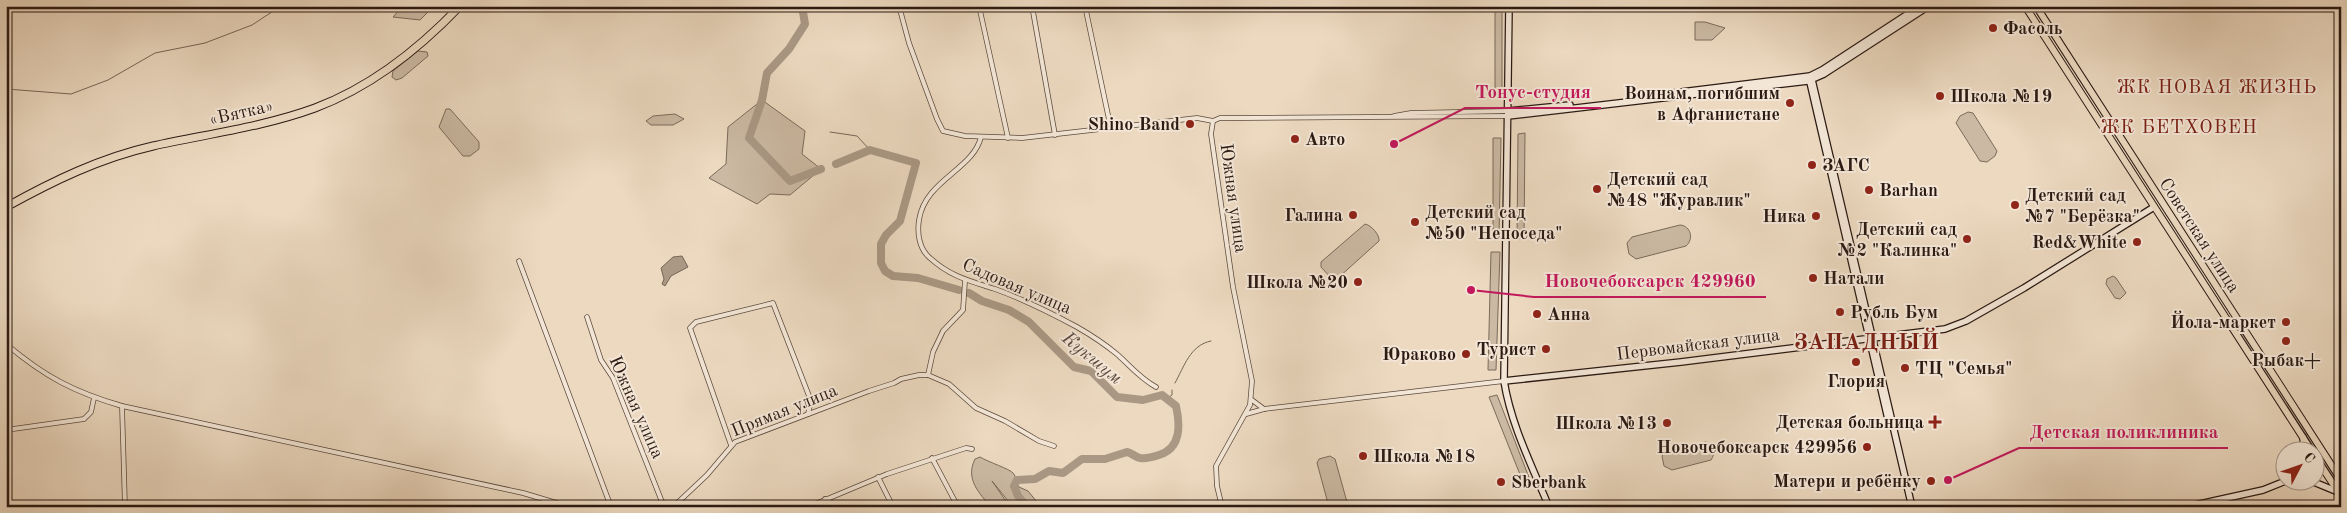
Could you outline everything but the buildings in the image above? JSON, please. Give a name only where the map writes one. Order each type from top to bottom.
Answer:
[{"type":"highway","name":"«Вятка»","points":[[6,207],[103,160],[153,146],[267,123],[334,100],[370,81],[409,54],[460,6]]},
{"type":"main road","points":[[1509,6],[1504,381],[1518,432],[1549,507]]},
{"type":"main road","points":[[1892,27],[1920,6]]},
{"type":"main road","points":[[1508,114],[1810,79],[1929,6]]},
{"type":"main road","name":"Советская улица","points":[[2025,6],[2305,440]]},
{"type":"main road","name":"Советская улица","points":[[2036,6],[2341,480]]},
{"type":"main road","points":[[1810,79],[1871,338],[1908,507]]},
{"type":"main road","points":[[2086,102],[2094,97]]},
{"type":"main road","name":"Первомайская улица","points":[[1504,381],[1945,329],[1966,321],[2161,203]]},
{"type":"main road","points":[[2228,321],[2235,317]]},
{"type":"main road","points":[[1900,466],[1912,507]]},
{"type":"main road","points":[[2324,470],[2340,494]]},
{"type":"main road","points":[[2186,507],[2263,490],[2274,486]]},
{"type":"main road","points":[[2324,487],[2340,494]]},
{"type":"street","points":[[899,6],[909,43],[937,119],[943,130],[965,136],[1008,138],[1111,129],[1197,118],[1213,121],[1220,118],[1508,114]]},
{"type":"street","points":[[979,6],[1008,138]]},
{"type":"street","points":[[1032,6],[1056,134]]},
{"type":"street","points":[[1086,6],[1111,129]]},
{"type":"street","name":"Южная улица","points":[[1213,121],[1212,134],[1230,271],[1250,367],[1252,400],[1216,466],[1215,475],[1222,507]]},
{"type":"street","name":"Садовая улица","points":[[981,137],[978,148],[931,193],[921,212],[920,240],[925,253],[964,281],[995,289],[1050,313],[1080,329],[1117,354],[1144,380],[1156,387]]},
{"type":"street","points":[[519,261],[611,507]]},
{"type":"street","points":[[964,281],[963,310],[943,331],[933,352],[928,375],[949,384],[976,408],[1005,421],[1039,441],[1054,446]]},
{"type":"street","points":[[731,445],[690,328],[696,322],[773,302],[811,401],[820,410]]},
{"type":"street","name":"Южная улица","points":[[587,317],[601,360],[613,378],[664,507]]},
{"type":"street","points":[[6,344],[52,379],[94,398],[122,406],[523,493],[570,507]]},
{"type":"street","name":"Прямая улица","points":[[673,507],[707,474],[731,445],[901,379],[928,375]]},
{"type":"street","name":"Первомайская улица","points":[[1246,414],[1264,409],[1504,381]]},
{"type":"street","points":[[6,430],[84,419],[91,412],[94,398]]},
{"type":"street","points":[[1252,400],[1256,405],[1264,409]]},
{"type":"street","points":[[807,414],[811,401]]},
{"type":"street","points":[[122,406],[125,507]]},
{"type":"street","points":[[808,507],[878,477],[932,458],[966,448],[972,449]]},
{"type":"street","points":[[932,458],[958,507]]},
{"type":"street","points":[[878,477],[893,507]]},
{"type":"street","points":[[826,500],[838,507]]},
{"type":"shaded area","points":[[403,6],[434,6],[420,20],[393,17]]},
{"type":"shaded area","points":[[1495,6],[1502,6],[1502,93],[1495,93]]},
{"type":"shaded area","points":[[1695,22],[1705,22],[1725,28],[1712,40],[1695,40]]},
{"type":"shaded area","points":[[418,51],[427,52],[428,56],[402,78],[396,80],[392,77],[393,71]]},
{"type":"shaded area","points":[[762,100],[805,131],[802,154],[821,169],[790,195],[770,194],[757,204],[709,178],[726,164],[728,127]]},
{"type":"shaded area","points":[[446,109],[450,109],[479,142],[479,149],[470,156],[463,156],[439,127]]},
{"type":"shaded area","points":[[1968,112],[1973,113],[1997,151],[1995,156],[1987,162],[1980,161],[1956,123],[1960,116]]},
{"type":"shaded area","points":[[675,114],[684,119],[673,125],[651,125],[646,121],[653,116]]},
{"type":"shaded area","points":[[1525,133],[1524,238],[1517,239],[1518,134]]},
{"type":"shaded area","points":[[1493,138],[1501,138],[1499,236],[1493,236]]},
{"type":"shaded area","points":[[1365,224],[1375,231],[1379,241],[1338,278],[1332,279],[1321,267],[1321,262]]},
{"type":"shaded area","points":[[1680,225],[1687,228],[1690,233],[1691,237],[1686,246],[1636,259],[1629,254],[1627,243],[1632,237]]},
{"type":"shaded area","points":[[1491,252],[1500,252],[1496,370],[1488,370]]},
{"type":"shaded area","points":[[682,256],[688,267],[671,276],[665,286],[662,284],[664,279],[661,268],[673,257]]},
{"type":"shaded area","points":[[2113,276],[2126,293],[2120,299],[2115,298],[2106,284],[2107,279]]},
{"type":"shaded area","points":[[2234,321],[2312,440],[2309,440]]},
{"type":"shaded area","points":[[1497,395],[1530,480],[1523,482],[1489,397]]},
{"type":"shaded area","points":[[1706,442],[1713,449],[1711,460],[1672,470],[1664,466],[1662,456],[1665,451]]},
{"type":"shaded area","points":[[1330,456],[1335,459],[1347,502],[1346,507],[1329,507],[1317,463],[1319,459]]},
{"type":"shaded area","points":[[980,457],[1011,471],[1019,487],[1028,491],[1037,502],[1048,507],[1013,507],[992,481],[1010,507],[991,507],[978,491],[973,479],[972,466],[975,459]]},
{"type":"shaded area","points":[[2324,459],[2341,485],[2341,489],[2324,463]]},
{"type":"waterway","points":[[6,89],[71,94],[108,80],[155,53],[205,43],[252,25],[281,6]]},
{"type":"waterway","name":"Кукшум","points":[[802,6],[805,24],[789,49],[767,73],[762,100],[749,138],[790,181],[821,169]]},
{"type":"waterway","points":[[830,132],[857,136],[870,150]]},
{"type":"waterway","name":"Кукшум","points":[[836,164],[870,150],[916,163],[900,221],[886,235],[881,244],[881,263],[885,271],[893,276],[918,278],[959,290]]},
{"type":"waterway","name":"Кукшум","points":[[969,293],[982,301],[1009,310],[1029,322],[1074,367],[1091,371],[1117,397],[1143,400],[1162,395],[1176,406],[1178,435],[1172,447],[1166,452],[1145,458],[1127,452],[1105,459],[1082,459],[1063,473],[1049,471],[1035,479],[1017,480],[1014,486],[1018,496],[1027,507]]},
{"type":"waterway","points":[[1175,383],[1193,352],[1204,343],[1211,341]]},
{"type":"waterway","points":[[1168,398],[1172,395],[1172,390]]},
{"type":"place","name":"Фасоль","points":[[1993,28]]},
{"type":"place","name":"Школа №19","points":[[1940,96]]},
{"type":"place","name":"Воинам, погибшим в Афганистане","points":[[1790,103]]},
{"type":"place","name":"Shino Band","points":[[1190,124]]},
{"type":"place","name":"Авто","points":[[1295,139]]},
{"type":"place","name":"Тонус-студия","points":[[1394,144]]},
{"type":"place","name":"ЗАГС","points":[[1812,165]]},
{"type":"place","name":"Детский сад №48 \"Журавлик\"","points":[[1597,189]]},
{"type":"place","name":"Barhan","points":[[1869,190]]},
{"type":"place","name":"Детский сад №7 \"Берёзка\"","points":[[2015,205]]},
{"type":"place","name":"Галина","points":[[1353,215]]},
{"type":"place","name":"Ника","points":[[1816,216]]},
{"type":"place","name":"Детский сад №50 \"Непоседа\"","points":[[1415,222]]},
{"type":"place","name":"Детский сад №2 \"Калинка\"","points":[[1967,239]]},
{"type":"place","name":"Red&White","points":[[2137,242]]},
{"type":"place","name":"Натали","points":[[1813,278]]},
{"type":"place","name":"Школа №20","points":[[1358,282]]},
{"type":"place","name":"Новочебоксарск 429960","points":[[1471,290]]},
{"type":"place","name":"Рубль Бум","points":[[1840,312]]},
{"type":"place","name":"Анна","points":[[1537,314]]},
{"type":"place","name":"Йола-маркет","points":[[2286,322]]},
{"type":"place","name":"Рыбак+","points":[[2286,341]]},
{"type":"place","name":"Турист","points":[[1546,349]]},
{"type":"place","name":"Юраково","points":[[1466,354]]},
{"type":"place","name":"Глория","points":[[1856,362]]},
{"type":"place","name":"ТЦ \"Семья\"","points":[[1905,368]]},
{"type":"place","name":"Детская больница","points":[[1935,422]]},
{"type":"place","name":"Школа №13","points":[[1667,423]]},
{"type":"place","name":"Новочебоксарск 429956","points":[[1867,447]]},
{"type":"place","name":"Школа №18","points":[[1363,456]]},
{"type":"place","name":"Детская поликлиника","points":[[1948,480]]},
{"type":"place","name":"Матери и ребёнку","points":[[1931,481]]},
{"type":"place","name":"Sberbank","points":[[1501,482]]},
{"type":"district","name":"ЖК НОВАЯ ЖИЗНЬ","points":[[2217,86]]},
{"type":"district","name":"ЖК БЕТХОВЕН","points":[[2179,126]]},
{"type":"district","name":"ЗАПАДНЫЙ","points":[[1867,341]]}]
